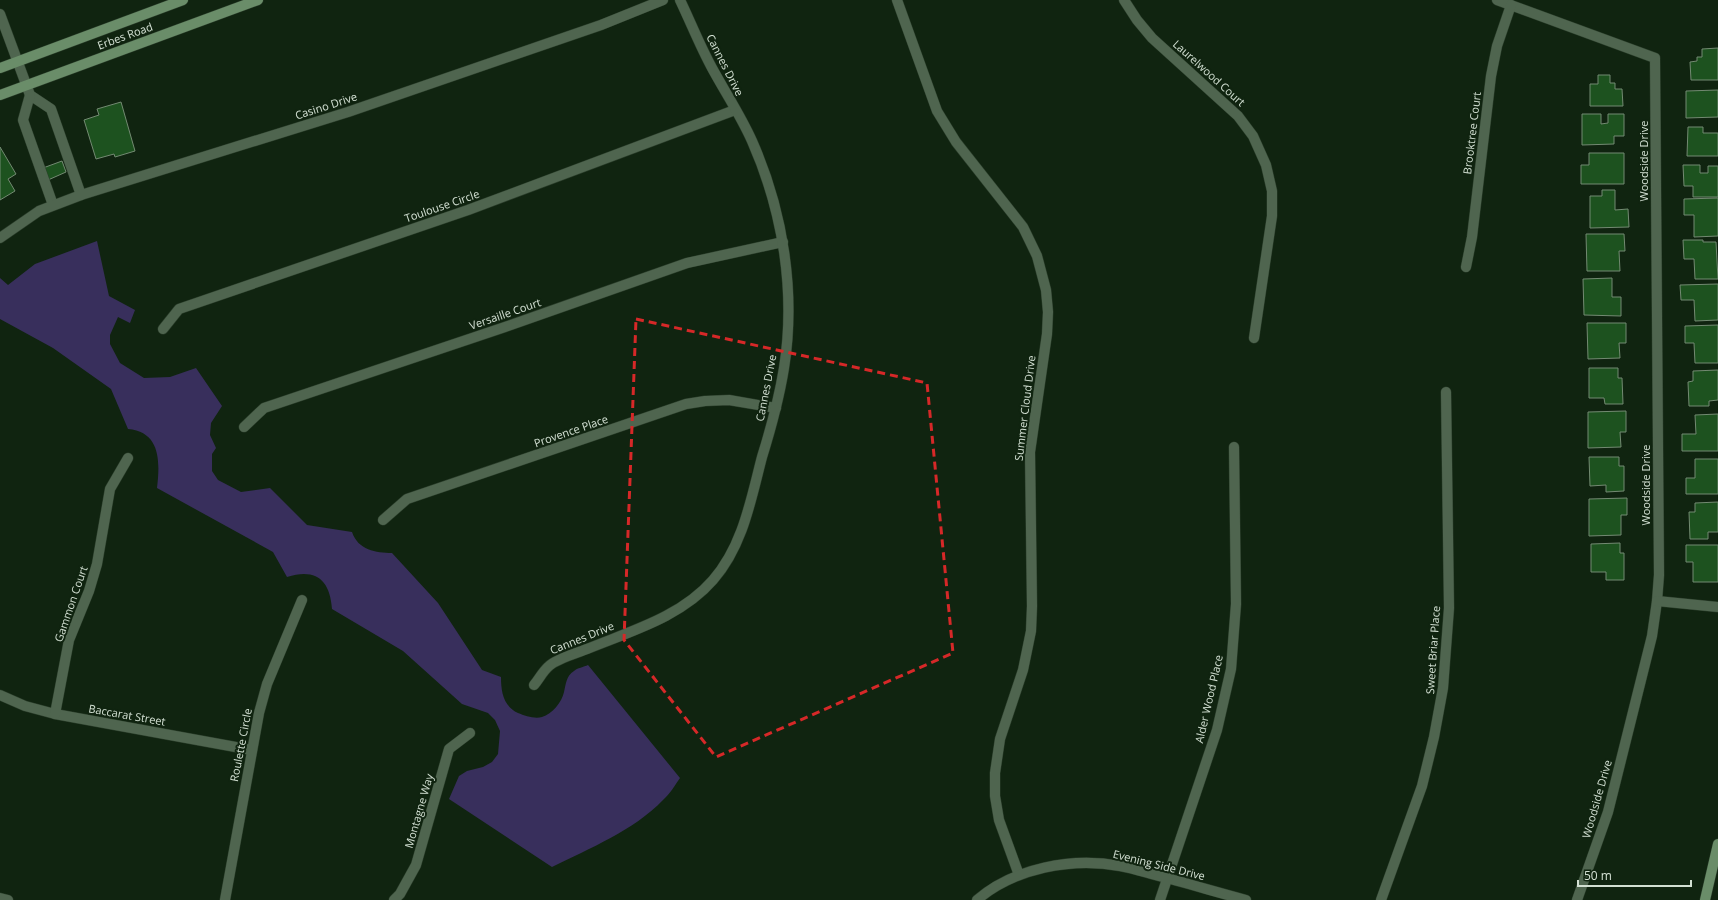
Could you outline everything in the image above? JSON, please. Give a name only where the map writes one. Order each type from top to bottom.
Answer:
[{"type":"main road","name":"Erbes Road","points":[[0,68],[183,0]]},
{"type":"main road","name":"Erbes Road","points":[[0,95],[28,90],[258,0]]},
{"type":"main road","points":[[1705,900],[1718,844]]},
{"type":"street","name":"Casino Drive","points":[[0,238],[40,211],[53,205],[355,109],[601,25],[663,0]]},
{"type":"street","name":"Cannes Drive","points":[[534,685],[550,664],[661,619],[689,602],[713,580],[729,557],[742,532],[776,408],[784,367],[788,328],[788,285],[783,242],[775,206],[765,172],[751,139],[711,66],[680,0]]},
{"type":"street","name":"Summer Cloud Drive","points":[[897,0],[938,111],[956,142],[1023,227],[1037,256],[1046,290],[1048,312],[1047,334],[1030,452],[1031,631],[1023,670],[1000,739],[995,773],[995,796],[999,820],[1019,875]]},
{"type":"street","name":"Laurelwood Court","points":[[1124,0],[1137,20],[1152,38],[1238,116],[1253,136],[1266,165],[1272,191],[1272,216],[1254,338]]},
{"type":"street","points":[[1497,0],[1511,5]]},
{"type":"street","name":"Woodside Drive","points":[[1511,5],[1655,58],[1659,575],[1657,601],[1652,636],[1608,812],[1577,900]]},
{"type":"street","name":"Brooktree Court","points":[[1466,267],[1472,237],[1491,76],[1498,46],[1511,5]]},
{"type":"street","points":[[0,14],[28,90],[23,120],[53,205]]},
{"type":"street","points":[[28,90],[50,109],[81,195]]},
{"type":"street","name":"Toulouse Circle","points":[[163,329],[179,309],[468,210],[735,110]]},
{"type":"street","name":"Versaille Court","points":[[244,427],[264,408],[505,327],[688,263],[783,242]]},
{"type":"street","name":"Sweet Briar Place","points":[[1382,900],[1422,786],[1434,737],[1443,688],[1449,608],[1446,392]]},
{"type":"street","name":"Provence Place","points":[[383,520],[407,500],[686,404],[705,401],[729,400],[776,408]]},
{"type":"street","name":"Alder Wood Place","points":[[1160,900],[1166,878],[1217,730],[1231,669],[1236,604],[1234,447]]},
{"type":"street","name":"Gammon Court","points":[[55,714],[70,640],[89,591],[97,564],[110,489],[128,458]]},
{"type":"street","name":"Roulette Circle","points":[[225,900],[259,713],[267,684],[302,600]]},
{"type":"street","points":[[1657,601],[1718,607]]},
{"type":"street","name":"Baccarat Street","points":[[0,695],[24,706],[55,714],[252,750]]},
{"type":"street","name":"Montagne Way","points":[[394,900],[400,894],[416,865],[449,749],[470,733]]},
{"type":"street","name":"Evening Side Drive","points":[[977,900],[985,893],[1019,875],[1055,865],[1090,863],[1120,866],[1246,900]]},
{"type":"street","points":[[0,898],[8,900]]},
{"type":"highlighted area","points":[[636,319],[927,383],[953,653],[716,757],[624,640]]},
{"type":"shaded area","points":[[97,241],[109,296],[135,310],[130,323],[118,317],[110,335],[110,344],[120,363],[144,378],[170,377],[196,368],[222,406],[211,423],[210,435],[216,448],[212,454],[212,471],[218,480],[241,492],[270,488],[307,525],[352,532],[363,547],[374,551],[392,553],[438,603],[482,670],[501,677],[502,693],[504,698],[509,706],[518,713],[536,718],[542,717],[549,713],[561,700],[569,675],[577,669],[588,665],[680,778],[666,798],[625,830],[552,867],[449,799],[459,776],[467,771],[483,767],[492,762],[498,754],[500,731],[495,720],[488,713],[462,704],[403,651],[332,609],[328,590],[320,579],[306,574],[287,577],[273,552],[157,488],[158,459],[156,450],[147,436],[139,431],[128,429],[111,389],[53,348],[0,319],[0,278],[8,285],[35,264]]},
{"type":"building","points":[[1718,48],[1718,80],[1691,80],[1690,62],[1697,61],[1697,57],[1702,57],[1702,49]]},
{"type":"building","points":[[1598,75],[1610,75],[1610,83],[1615,83],[1615,89],[1622,89],[1623,106],[1590,106],[1590,84],[1598,84]]},
{"type":"building","points":[[1718,90],[1718,117],[1686,118],[1686,91]]},
{"type":"building","points":[[121,102],[135,151],[115,157],[114,154],[96,159],[84,120],[99,115],[97,109]]},
{"type":"building","points":[[1582,114],[1601,114],[1601,124],[1608,123],[1608,114],[1624,114],[1624,136],[1614,136],[1614,144],[1582,145]]},
{"type":"building","points":[[1688,127],[1703,127],[1703,133],[1718,133],[1718,156],[1687,156]]},
{"type":"building","points":[[0,147],[16,174],[8,179],[15,191],[0,200]]},
{"type":"building","points":[[1589,153],[1624,153],[1624,184],[1581,184],[1581,165],[1589,165]]},
{"type":"building","points":[[62,161],[66,172],[48,180],[43,168]]},
{"type":"building","points":[[1683,165],[1700,165],[1700,173],[1708,173],[1708,166],[1718,166],[1718,197],[1693,197],[1693,186],[1684,186]]},
{"type":"building","points":[[1602,190],[1615,190],[1615,210],[1628,209],[1629,227],[1590,228],[1590,196],[1602,196]]},
{"type":"building","points":[[1718,198],[1718,236],[1694,237],[1694,215],[1684,215],[1684,199]]},
{"type":"building","points":[[1586,234],[1624,234],[1625,251],[1619,251],[1620,271],[1587,271]]},
{"type":"building","points":[[1683,240],[1703,240],[1703,242],[1716,242],[1718,279],[1695,279],[1694,259],[1684,259]]},
{"type":"building","points":[[1612,278],[1612,297],[1621,297],[1621,316],[1584,315],[1583,279]]},
{"type":"building","points":[[1718,284],[1718,320],[1695,321],[1694,300],[1681,300],[1680,285]]},
{"type":"building","points":[[1587,323],[1626,323],[1626,343],[1619,343],[1620,358],[1588,359]]},
{"type":"building","points":[[1718,325],[1718,363],[1695,363],[1694,343],[1685,343],[1685,326]]},
{"type":"building","points":[[1589,368],[1618,368],[1618,378],[1622,378],[1623,404],[1605,404],[1604,398],[1589,398]]},
{"type":"building","points":[[1718,370],[1718,400],[1709,401],[1709,406],[1689,406],[1688,382],[1693,381],[1693,371]]},
{"type":"building","points":[[1626,411],[1626,432],[1620,432],[1621,447],[1588,448],[1588,412]]},
{"type":"building","points":[[1718,414],[1718,451],[1682,451],[1682,434],[1696,434],[1695,415]]},
{"type":"building","points":[[1589,457],[1619,457],[1619,466],[1624,466],[1624,491],[1606,492],[1606,485],[1590,486]]},
{"type":"building","points":[[1695,459],[1718,459],[1718,494],[1686,494],[1686,478],[1695,478]]},
{"type":"building","points":[[1627,498],[1627,515],[1621,515],[1621,535],[1589,536],[1589,499]]},
{"type":"building","points":[[1718,502],[1718,532],[1708,532],[1708,539],[1690,539],[1689,512],[1695,512],[1695,503]]},
{"type":"building","points":[[1620,543],[1620,553],[1624,553],[1624,580],[1606,580],[1606,572],[1591,572],[1591,544]]},
{"type":"building","points":[[1686,545],[1718,545],[1718,582],[1693,582],[1693,562],[1686,562]]}]
